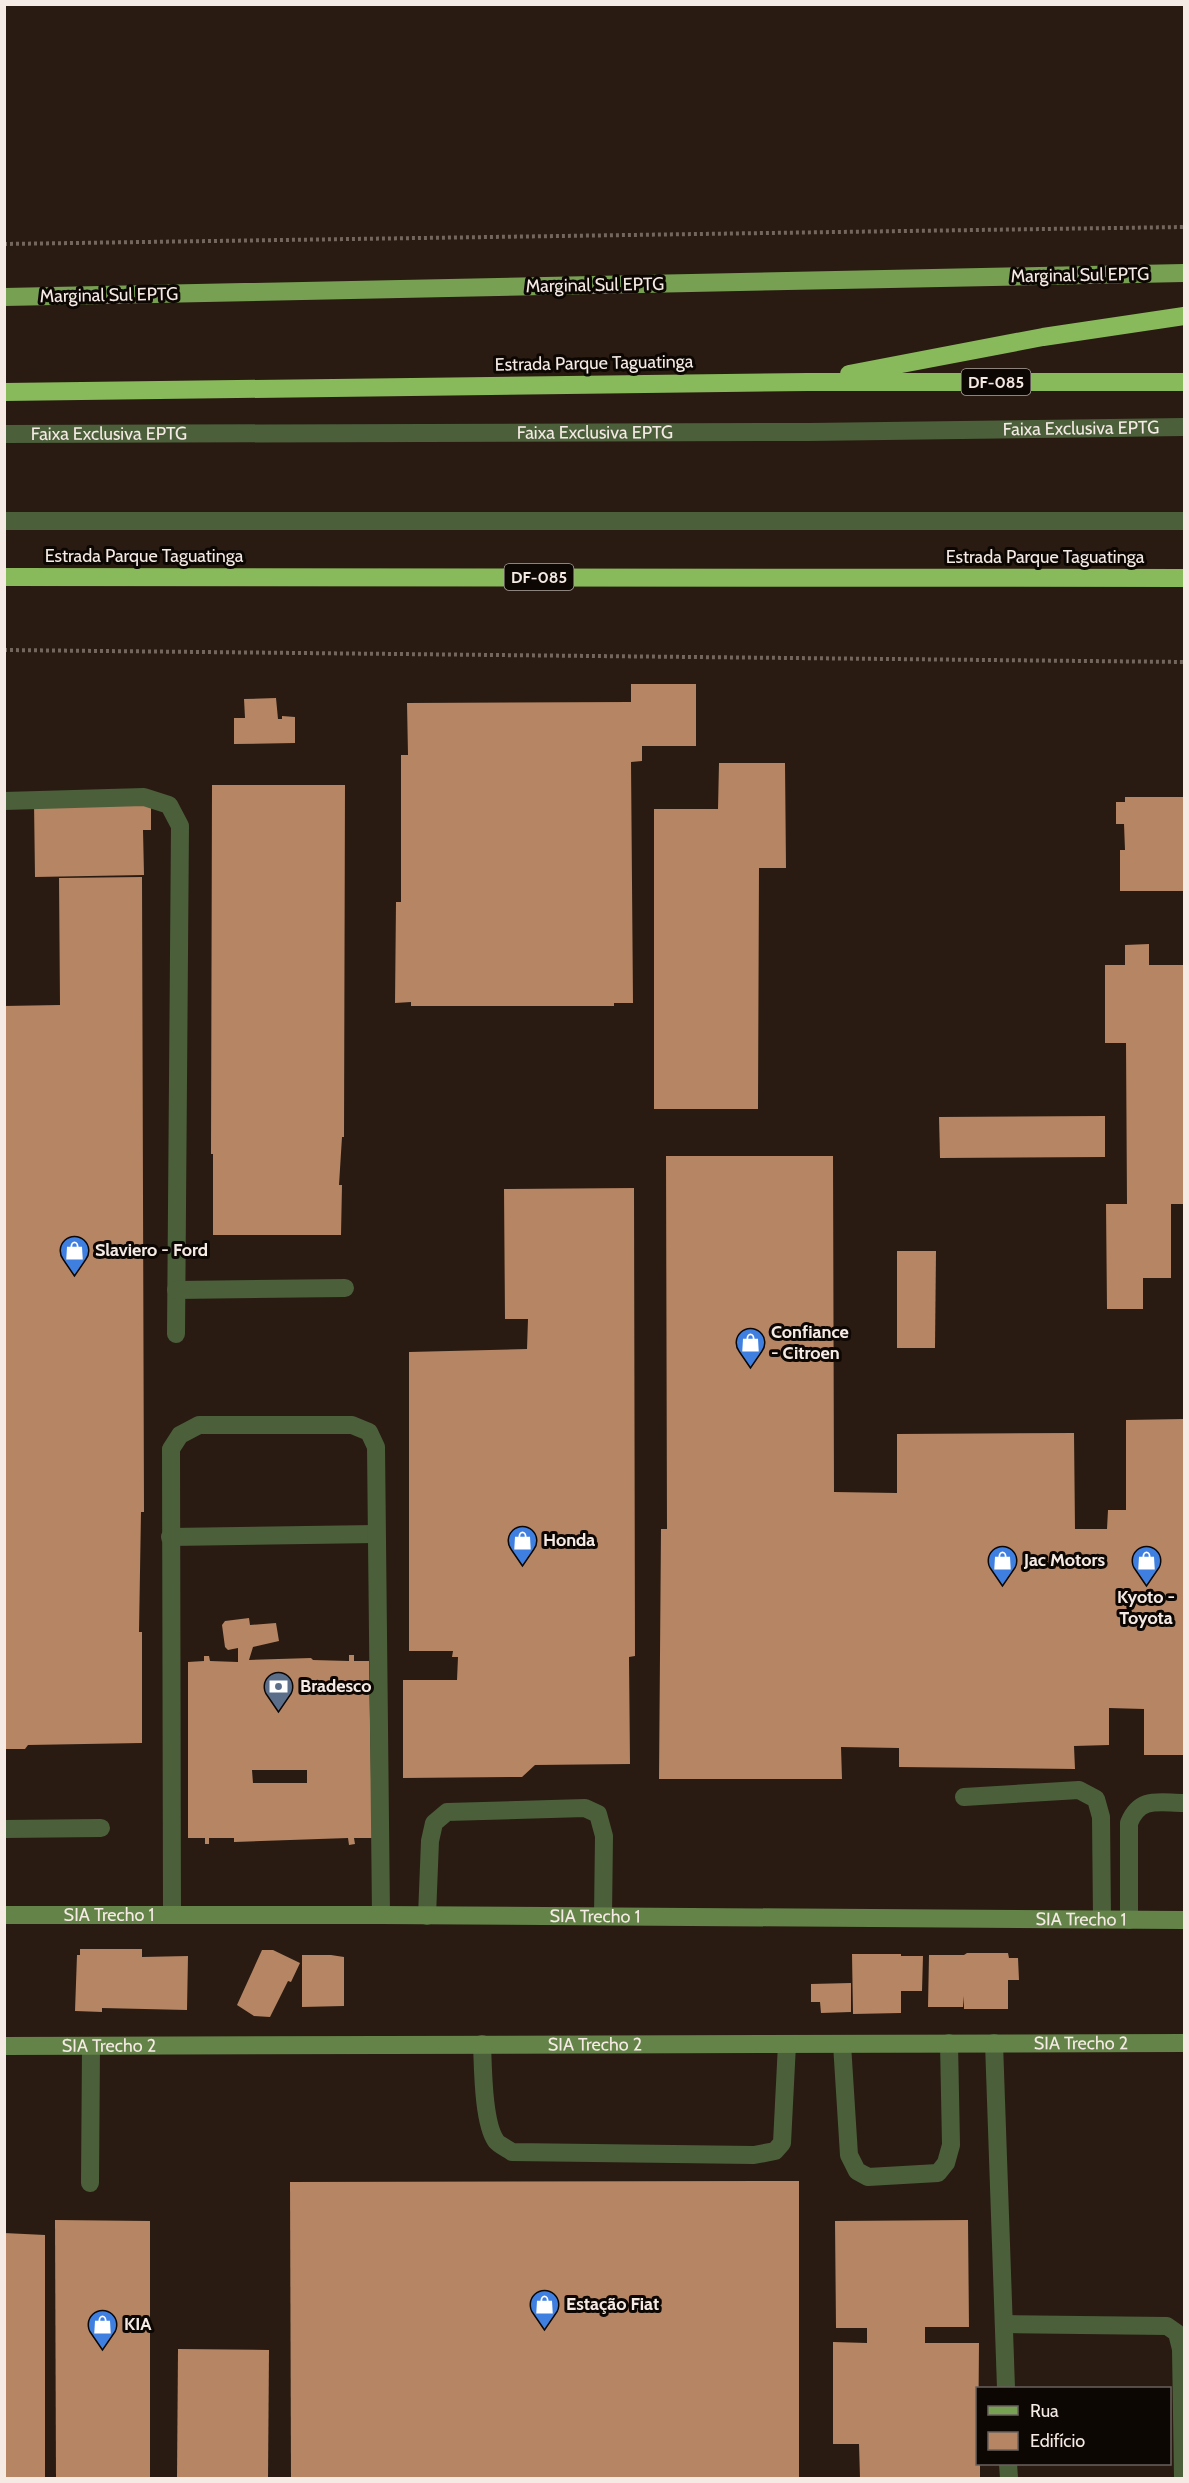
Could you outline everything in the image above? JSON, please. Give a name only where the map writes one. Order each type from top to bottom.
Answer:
[{"type":"highway","points":[[808,382],[1043,337],[1185,316]]},
{"type":"highway","name":"Estrada Parque Taguatinga","points":[[4,392],[808,382],[1185,382]]},
{"type":"highway","name":"Estrada Parque Taguatinga","points":[[4,577],[1185,578]]},
{"type":"main road","name":"Marginal Sul EPTG","points":[[4,297],[1185,273]]},
{"type":"main road","name":"SIA Trecho 1","points":[[4,1915],[1185,1920]]},
{"type":"main road","name":"SIA Trecho 2","points":[[4,2046],[1185,2043]]},
{"type":"lane","name":"Faixa Exclusiva EPTG","points":[[4,434],[809,432],[1185,427]]},
{"type":"lane","points":[[4,520],[1185,521]]},
{"type":"lane","points":[[4,801],[144,797],[169,805],[180,826],[176,1334]]},
{"type":"lane","points":[[176,1290],[345,1287]]},
{"type":"lane","points":[[172,1915],[171,1449],[180,1435],[199,1425],[352,1425],[369,1432],[376,1447],[381,1915]]},
{"type":"lane","points":[[170,1538],[376,1534]]},
{"type":"lane","points":[[964,1797],[1079,1790],[1096,1799],[1101,1817],[1102,1919]]},
{"type":"lane","points":[[1129,1920],[1129,1823],[1134,1811],[1145,1802],[1185,1803]]},
{"type":"lane","points":[[427,1916],[430,1841],[434,1823],[447,1812],[585,1808],[598,1814],[604,1836],[603,1916]]},
{"type":"lane","points":[[4,1829],[101,1828]]},
{"type":"lane","points":[[842,2044],[849,2155],[857,2171],[868,2177],[938,2173],[946,2163],[951,2145],[949,2043]]},
{"type":"lane","points":[[994,2043],[1006,2387]]},
{"type":"lane","points":[[482,2044],[484,2096],[491,2125],[496,2141],[512,2152],[753,2155],[775,2151],[782,2142],[787,2044]]},
{"type":"lane","points":[[90,2183],[91,2046]]},
{"type":"lane","points":[[1005,2324],[1167,2326],[1177,2333],[1181,2349],[1183,2478]]},
{"type":"path","points":[[4,244],[1185,227]]},
{"type":"path","points":[[4,650],[1185,662]]},
{"type":"building","points":[[631,684],[696,684],[696,746],[642,746],[642,761],[631,762],[633,1003],[614,1003],[614,1006],[411,1006],[411,1002],[395,1003],[396,902],[401,902],[401,755],[408,755],[407,703],[631,702]]},
{"type":"building","points":[[276,698],[278,719],[282,719],[282,716],[295,717],[295,743],[234,744],[234,718],[245,718],[244,699]]},
{"type":"building","points":[[719,763],[785,763],[786,868],[759,868],[758,1109],[654,1109],[654,809],[718,809]]},
{"type":"building","points":[[212,785],[345,785],[344,1137],[342,1137],[339,1185],[342,1185],[341,1235],[213,1235],[213,1154],[211,1154]]},
{"type":"building","points":[[1125,797],[1184,797],[1184,891],[1120,891],[1120,850],[1125,850],[1124,824],[1116,824],[1116,802],[1125,802]]},
{"type":"building","points":[[34,802],[151,803],[151,830],[143,830],[144,875],[35,877]]},
{"type":"building","name":"Slaviero - Ford","points":[[142,877],[144,1512],[141,1512],[139,1632],[142,1632],[142,1743],[28,1745],[25,1749],[4,1749],[4,1006],[60,1005],[59,878]]},
{"type":"building","points":[[1149,944],[1149,965],[1184,965],[1184,1204],[1171,1204],[1171,1278],[1143,1278],[1143,1309],[1107,1309],[1106,1204],[1127,1204],[1126,1043],[1105,1043],[1105,965],[1125,965],[1125,945]]},
{"type":"building","points":[[1105,1116],[1105,1157],[940,1158],[939,1117]]},
{"type":"building","points":[[666,1156],[833,1156],[834,1492],[897,1493],[897,1434],[1074,1433],[1075,1529],[1107,1529],[1108,1510],[1126,1510],[1126,1420],[1184,1419],[1184,1755],[1144,1755],[1144,1709],[1109,1708],[1109,1745],[1074,1746],[1075,1769],[899,1767],[899,1748],[841,1747],[842,1779],[659,1779],[661,1529],[667,1529]]},
{"type":"building","name":"Honda","points":[[634,1188],[635,1656],[629,1657],[630,1764],[535,1765],[522,1777],[403,1778],[403,1680],[457,1680],[458,1657],[452,1657],[453,1651],[409,1651],[409,1352],[527,1349],[528,1319],[505,1319],[504,1189]]},
{"type":"building","points":[[897,1251],[936,1251],[935,1348],[897,1348]]},
{"type":"building","name":"Bradesco","points":[[249,1618],[250,1625],[276,1623],[279,1641],[253,1647],[249,1660],[311,1658],[313,1660],[349,1661],[349,1655],[354,1655],[354,1661],[369,1661],[372,1838],[354,1838],[355,1844],[349,1845],[348,1838],[234,1842],[234,1838],[209,1838],[209,1844],[205,1844],[205,1838],[188,1838],[188,1662],[204,1661],[204,1656],[209,1656],[210,1661],[238,1662],[238,1648],[228,1650],[225,1647],[222,1625],[225,1621]],"holes":[[[252,1770],[307,1770],[307,1783],[253,1783]]]},
{"type":"building","points":[[80,1949],[142,1949],[142,1957],[188,1956],[187,2010],[102,2008],[102,2012],[75,2011],[77,1955],[80,1955]]},
{"type":"building","points":[[262,1950],[273,1950],[300,1963],[270,2017],[254,2016],[237,2005]]},
{"type":"building","points":[[967,1953],[1008,1953],[1009,1958],[1018,1958],[1019,1980],[1008,1980],[1008,2009],[964,2009],[964,1996],[963,2007],[928,2007],[929,1955],[964,1955]]},
{"type":"building","points":[[852,1954],[923,1956],[922,1991],[901,1991],[901,2013],[853,2014]]},
{"type":"building","points":[[302,1955],[344,1957],[344,2006],[302,2007]]},
{"type":"building","points":[[851,1983],[851,2012],[821,2013],[820,2002],[811,2002],[811,1984]]},
{"type":"building","name":"Estação Fiat","points":[[799,2181],[799,2478],[291,2478],[290,2182]]},
{"type":"building","name":"KIA","points":[[55,2220],[150,2221],[150,2478],[56,2478]]},
{"type":"building","points":[[968,2220],[969,2327],[925,2327],[925,2343],[979,2343],[979,2387],[976,2387],[976,2465],[980,2465],[980,2478],[860,2478],[859,2444],[833,2444],[833,2342],[867,2343],[867,2328],[836,2328],[835,2221]]},
{"type":"building","points":[[4,2233],[45,2235],[45,2478],[4,2478]]},
{"type":"building","points":[[178,2349],[269,2350],[268,2478],[177,2478]]},
{"type":"place","name":"Slaviero - Ford","points":[[74,1276]]},
{"type":"place","name":"Confiance - Citroen","points":[[750,1368]]},
{"type":"place","name":"Honda","points":[[522,1566]]},
{"type":"place","name":"Jac Motors","points":[[1003,1586]]},
{"type":"place","name":"Kyoto - Toyota","points":[[1146,1586]]},
{"type":"place","name":"Bradesco","points":[[279,1712]]},
{"type":"place","name":"Estação Fiat","points":[[545,2330]]},
{"type":"place","name":"KIA","points":[[103,2350]]}]
